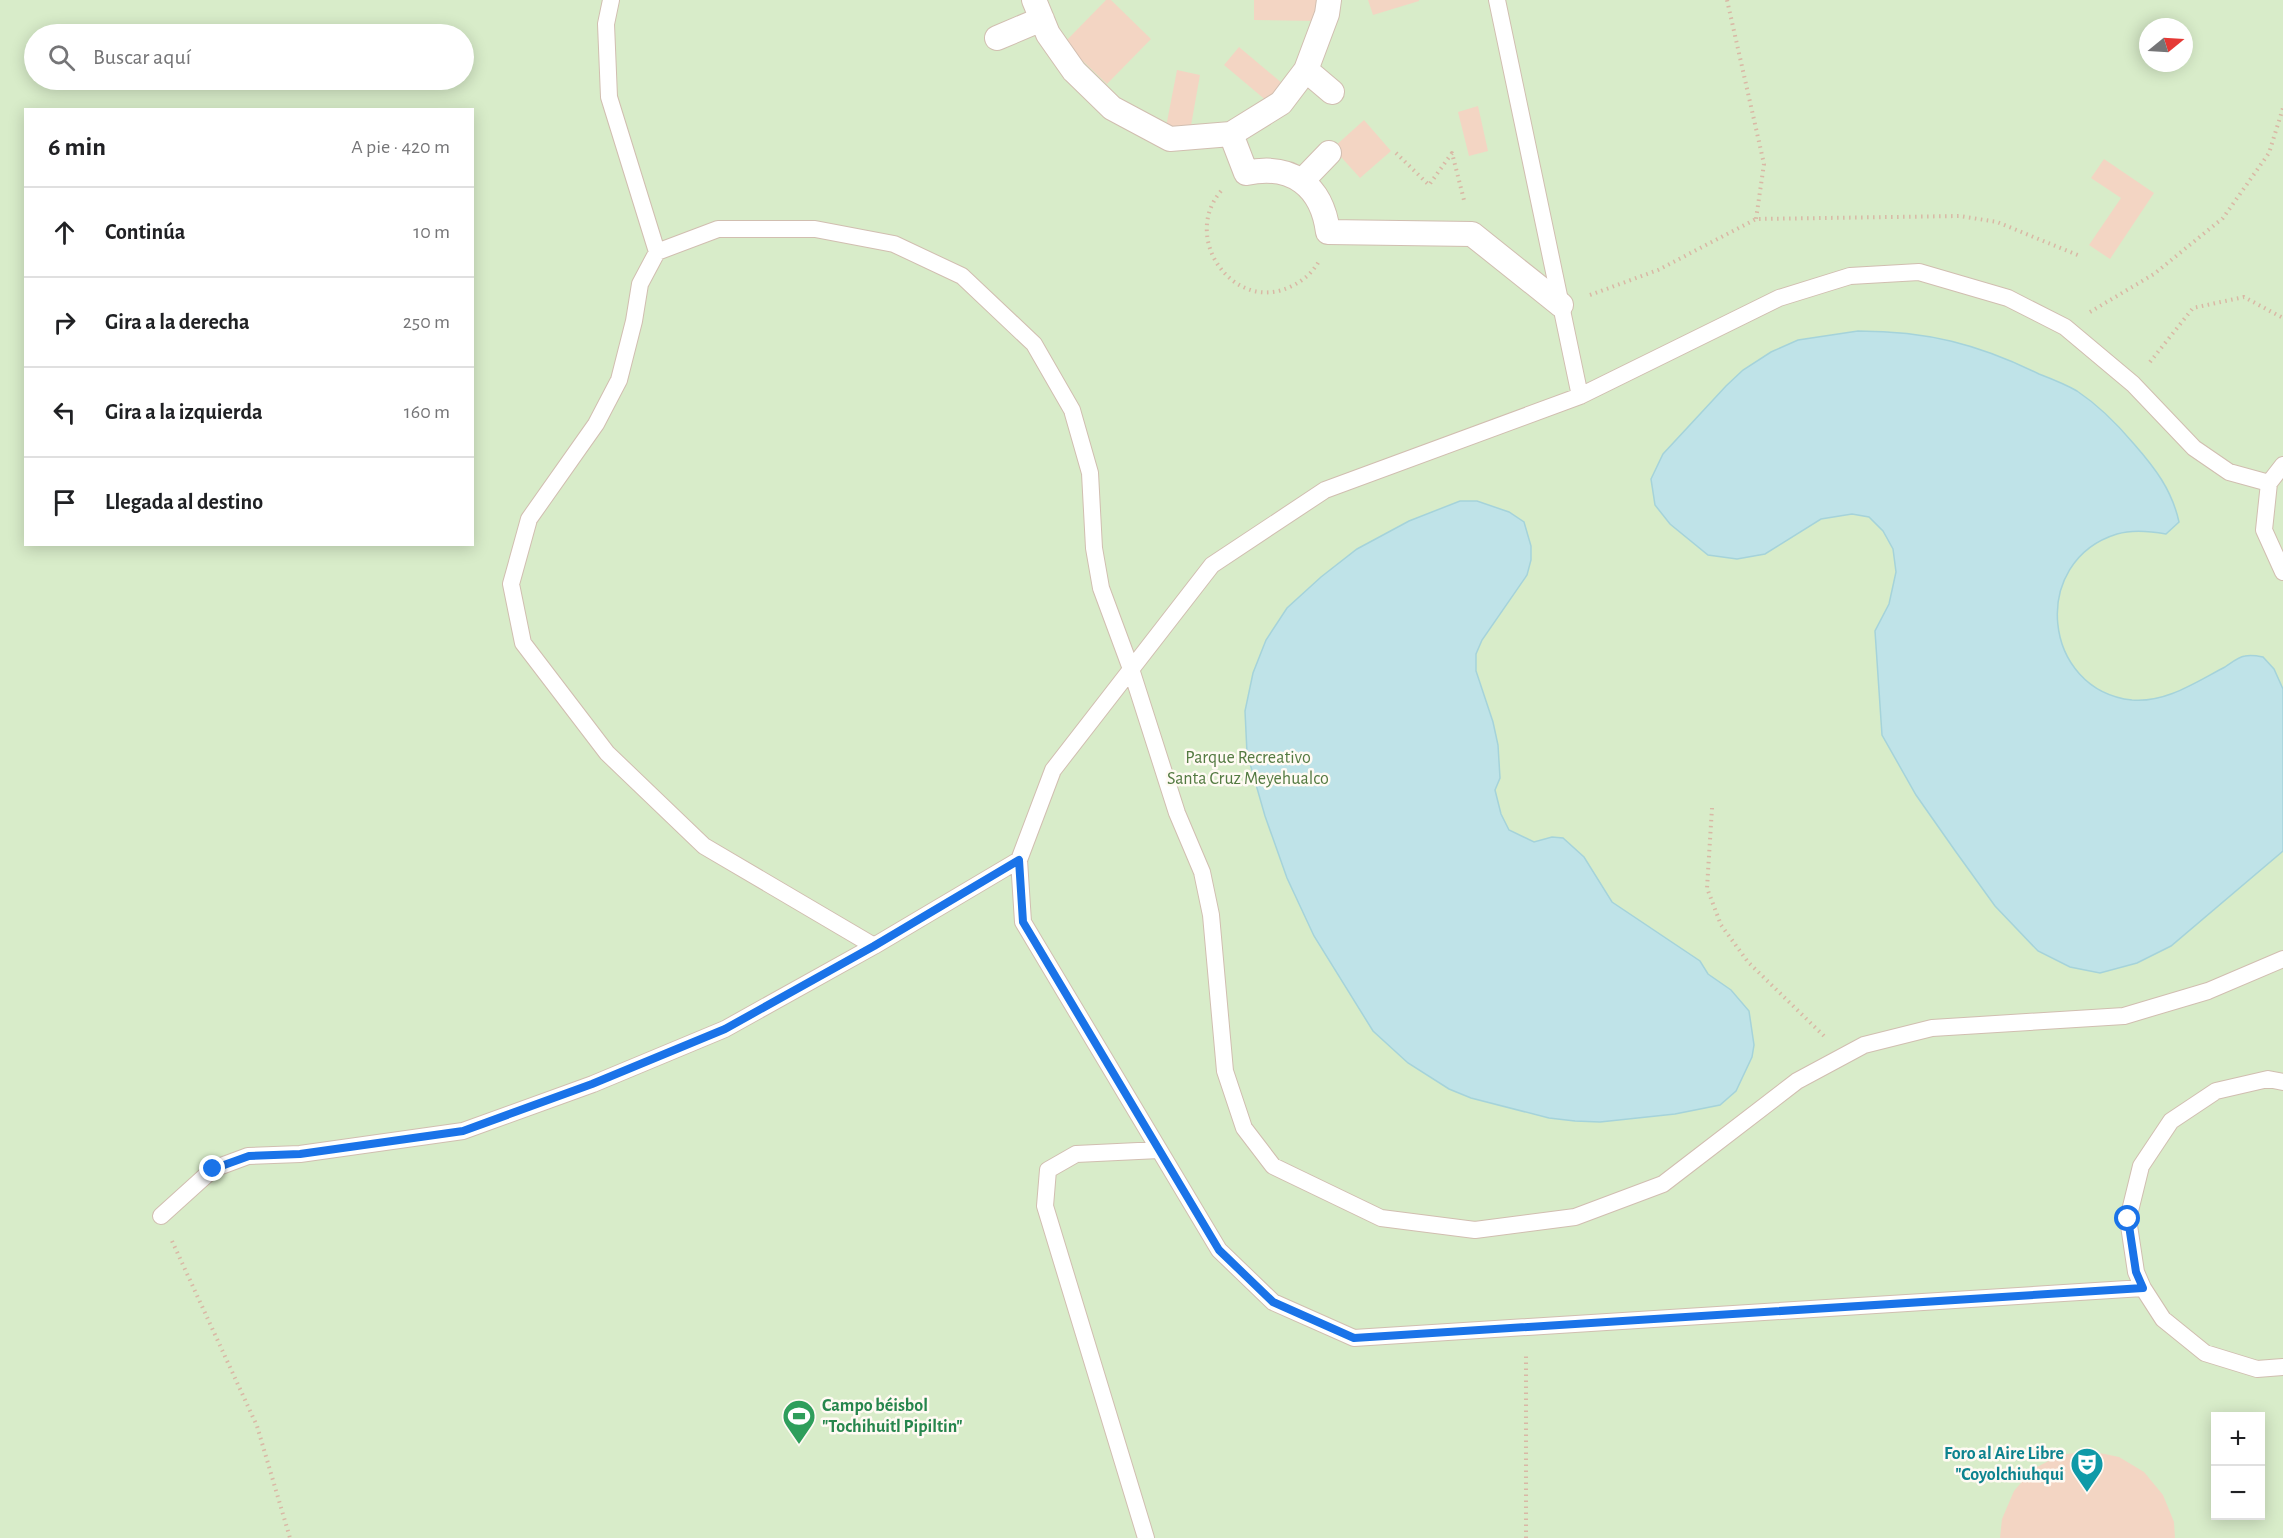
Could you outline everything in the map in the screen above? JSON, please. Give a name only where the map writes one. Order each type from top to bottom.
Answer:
[{"type":"street","points":[[997,38],[1038,9],[1048,34],[1074,71],[1113,108],[1170,139],[1231,134],[1281,103],[1306,70],[1327,14],[1329,0]]},
{"type":"street","points":[[1306,70],[1332,92]]},
{"type":"street","points":[[1231,134],[1246,173],[1274,170],[1302,181],[1314,192],[1322,205],[1328,232],[1472,234],[1561,305]]},
{"type":"street","points":[[1302,181],[1329,153]]},
{"type":"lane","points":[[611,0],[606,24],[609,97],[657,252]]},
{"type":"lane","points":[[1497,0],[1580,396]]},
{"type":"lane","points":[[874,946],[704,846],[607,753],[523,643],[511,584],[529,519],[596,424],[619,380],[634,321],[640,284],[657,252],[718,229],[815,229],[894,244],[962,276],[1034,344],[1072,410],[1090,472],[1095,548],[1101,588],[1131,669],[1177,813],[1202,872],[1211,915],[1225,1071],[1244,1128],[1273,1166],[1381,1218],[1475,1230],[1575,1217],[1663,1184],[1797,1081],[1864,1044],[1932,1028],[2124,1016],[2208,991],[2283,959]]},
{"type":"lane","points":[[2143,1288],[1354,1338],[1273,1302],[1219,1250],[1023,922],[1019,860],[1053,770],[1212,565],[1325,490],[1580,396],[1779,298],[1850,276],[1919,272],[2008,298],[2065,327],[2133,384],[2194,448],[2229,472],[2269,483]]},
{"type":"lane","points":[[2283,465],[2269,483],[2264,530],[2283,572]]},
{"type":"lane","points":[[161,1216],[213,1169],[249,1156],[300,1154],[463,1131],[592,1084],[725,1029],[874,946],[1019,860]]},
{"type":"lane","points":[[2283,1082],[2268,1079],[2216,1091],[2171,1121],[2141,1166],[2128,1219],[2136,1272],[2143,1288],[2163,1319],[2205,1353],[2257,1369],[2283,1368]]},
{"type":"lane","points":[[1146,1538],[1045,1206],[1048,1170],[1076,1154],[1159,1150]]},
{"type":"path","points":[[1727,0],[1764,164],[1756,219]]},
{"type":"path","points":[[2065,327],[2154,274],[2223,218],[2269,153],[2283,108]]},
{"type":"path","points":[[1396,153],[1429,185],[1452,153],[1472,234]]},
{"type":"path","points":[[1246,173],[1228,184],[1215,199],[1208,217],[1206,236],[1211,254],[1221,270],[1234,282],[1251,290],[1270,292],[1288,288],[1304,279],[1316,266],[1324,250],[1328,232]]},
{"type":"path","points":[[1561,305],[1658,270],[1756,219],[1960,216],[1997,222],[2080,255]]},
{"type":"path","points":[[2133,384],[2193,308],[2244,297],[2283,318]]},
{"type":"path","points":[[1712,808],[1707,888],[1721,925],[1748,962],[1843,1056]]},
{"type":"path","points":[[161,1216],[257,1426],[290,1538]]},
{"type":"path","points":[[1526,1327],[1526,1538]]},
{"type":"green space","name":"Parque Recreativo Santa Cruz Meyehualco","points":[[0,0],[2283,0],[2283,1538],[0,1538]]},
{"type":"water","points":[[1858,331],[1907,334],[1952,341],[1995,355],[2068,386],[2093,403],[2114,423],[2142,453],[2162,480],[2179,522],[2166,534],[2129,531],[2117,534],[2089,548],[2070,570],[2059,596],[2058,623],[2064,650],[2079,674],[2102,691],[2132,700],[2145,700],[2169,695],[2240,658],[2254,656],[2263,657],[2274,669],[2283,689],[2283,851],[2171,946],[2137,963],[2100,973],[2070,967],[2038,951],[1995,906],[1916,795],[1882,735],[1875,631],[1889,604],[1896,572],[1893,549],[1883,531],[1869,517],[1852,514],[1821,519],[1765,554],[1737,559],[1708,555],[1670,524],[1655,505],[1651,479],[1663,454],[1743,370],[1771,352],[1798,340]]},
{"type":"water","points":[[1460,501],[1477,501],[1509,512],[1524,522],[1531,546],[1531,560],[1527,575],[1482,640],[1476,654],[1476,671],[1498,745],[1500,778],[1495,790],[1501,814],[1509,830],[1534,842],[1552,837],[1563,838],[1584,857],[1612,902],[1700,961],[1708,974],[1731,990],[1749,1011],[1754,1045],[1752,1057],[1736,1091],[1720,1105],[1675,1114],[1600,1122],[1575,1121],[1549,1118],[1471,1098],[1449,1089],[1408,1063],[1373,1031],[1314,936],[1287,878],[1265,816],[1247,753],[1245,711],[1253,673],[1266,640],[1287,608],[1357,549],[1409,521]]},
{"type":"building","points":[[1106,0],[1111,0],[1151,39],[1107,84],[1064,43]]},
{"type":"building","points":[[1254,0],[1317,0],[1317,21],[1254,20]]},
{"type":"building","points":[[1368,0],[1419,0],[1419,1],[1373,15]]},
{"type":"building","points":[[1239,47],[1283,84],[1268,102],[1224,65]]},
{"type":"building","points":[[1177,70],[1200,75],[1190,131],[1166,127]]},
{"type":"building","points":[[1478,106],[1488,151],[1469,156],[1458,112]]},
{"type":"building","points":[[1364,120],[1391,151],[1360,178],[1333,148]]},
{"type":"building","points":[[2104,159],[2154,193],[2110,259],[2089,245],[2121,198],[2091,178]]},
{"type":"building","name":"Foro al Aire Libre \"Coyolchiuhqui","points":[[2090,1451],[2119,1457],[2144,1472],[2163,1495],[2174,1522],[2175,1538],[2000,1538],[2002,1519],[2014,1491],[2033,1469],[2060,1455]]},
{"type":"place","name":"Campo béisbol \"Tochihuitl Pipiltin\"","points":[[799,1445]]},
{"type":"place","name":"Foro al Aire Libre \"Coyolchiuhqui","points":[[2087,1493]]},
{"type":"route","points":[[213,1169],[249,1156],[300,1154],[463,1131],[592,1084],[725,1029],[874,946],[1019,860],[1023,922],[1219,1250],[1273,1302],[1354,1338],[2143,1288],[2136,1272],[2128,1219]]}]
